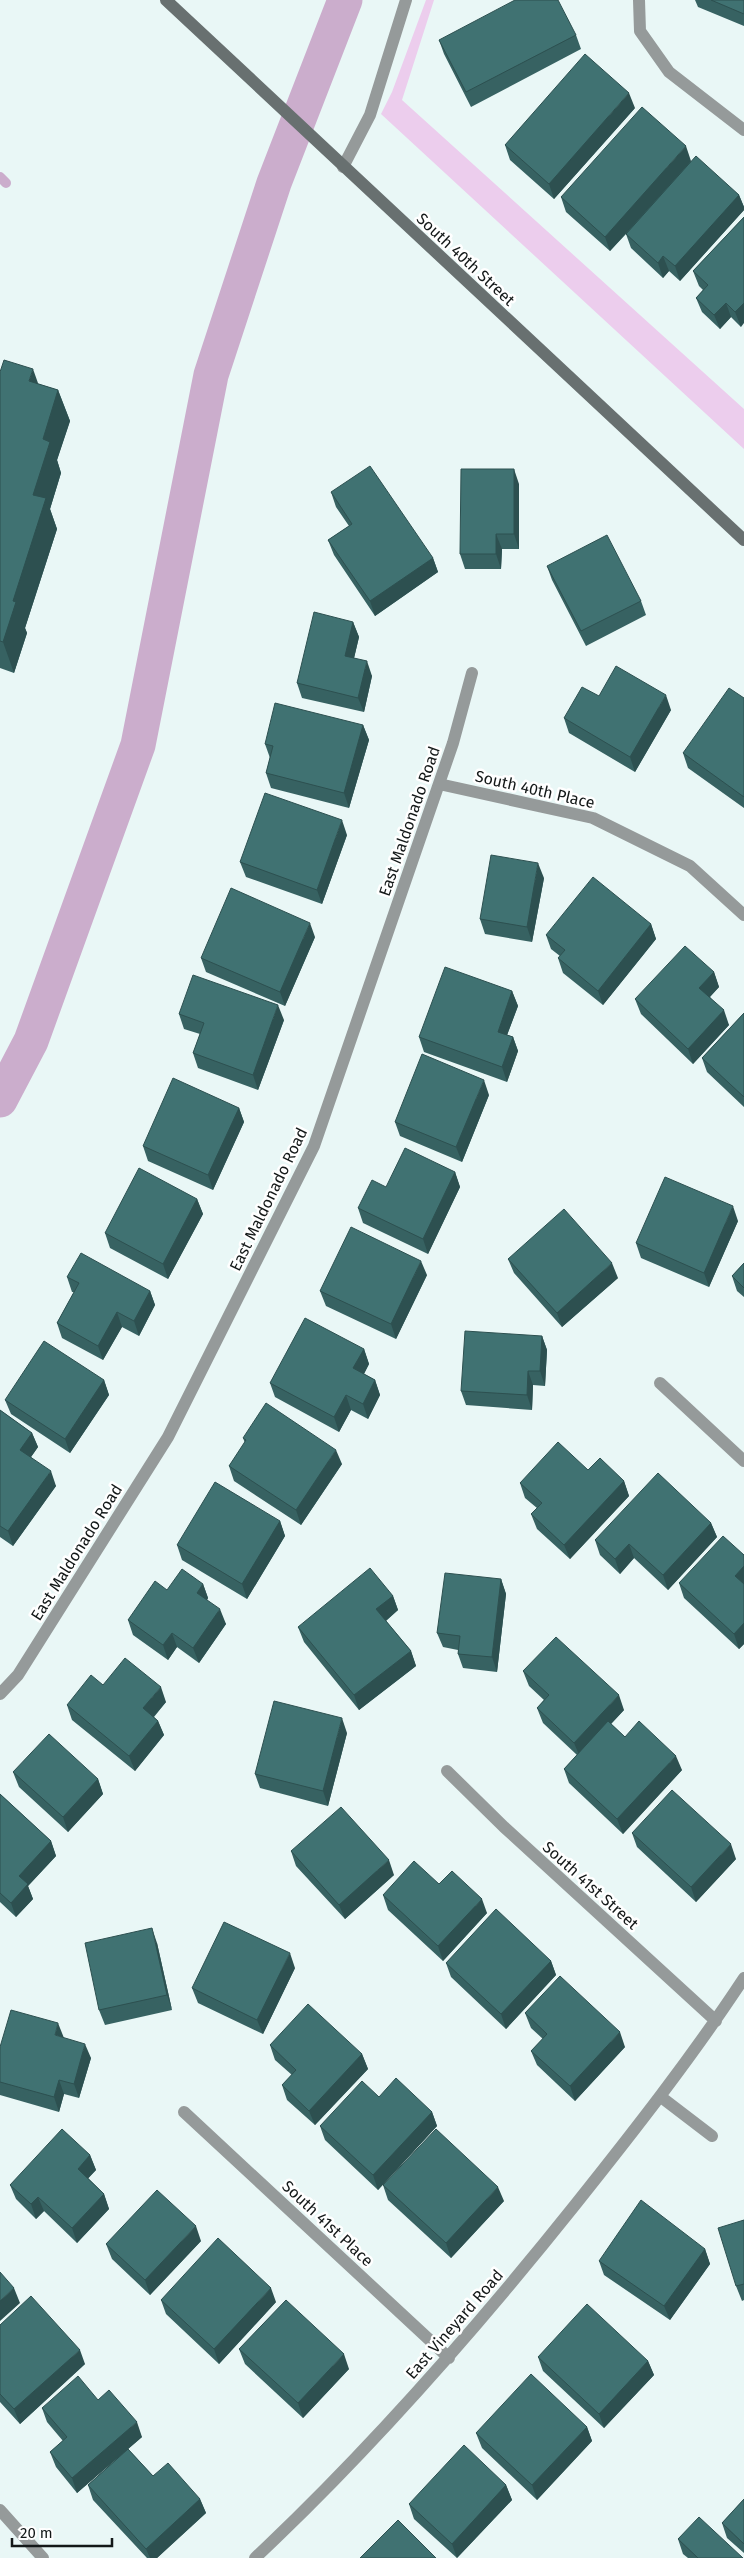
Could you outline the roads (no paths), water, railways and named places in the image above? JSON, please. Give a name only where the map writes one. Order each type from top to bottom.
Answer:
[{"type":"main road","name":"South 40th Street","points":[[166,0],[744,540]]},
{"type":"street","points":[[343,166],[370,115],[406,0]]},
{"type":"street","points":[[639,0],[640,31],[669,72],[744,130]]},
{"type":"street","name":"East Maldonado Road","points":[[0,1694],[18,1675],[168,1437],[314,1146],[453,743],[472,673]]},
{"type":"street","name":"South 40th Place","points":[[439,784],[593,818],[690,866],[744,915]]},
{"type":"street","points":[[660,1383],[744,1461]]},
{"type":"street","name":"South 41st Street","points":[[448,1771],[504,1827],[716,2021]]},
{"type":"street","name":"East Vineyard Road","points":[[254,2558],[312,2505],[449,2358],[546,2242],[661,2097],[716,2021],[744,1978]]},
{"type":"street","points":[[661,2097],[712,2136]]},
{"type":"street","name":"South 41st Place","points":[[184,2112],[449,2358]]},
{"type":"street","points":[[0,2510],[43,2558]]},
{"type":"waterway","points":[[0,1100],[31,1041],[138,745],[211,375],[274,183],[345,0]]},
{"type":"waterway","points":[[0,177],[6,183]]}]
